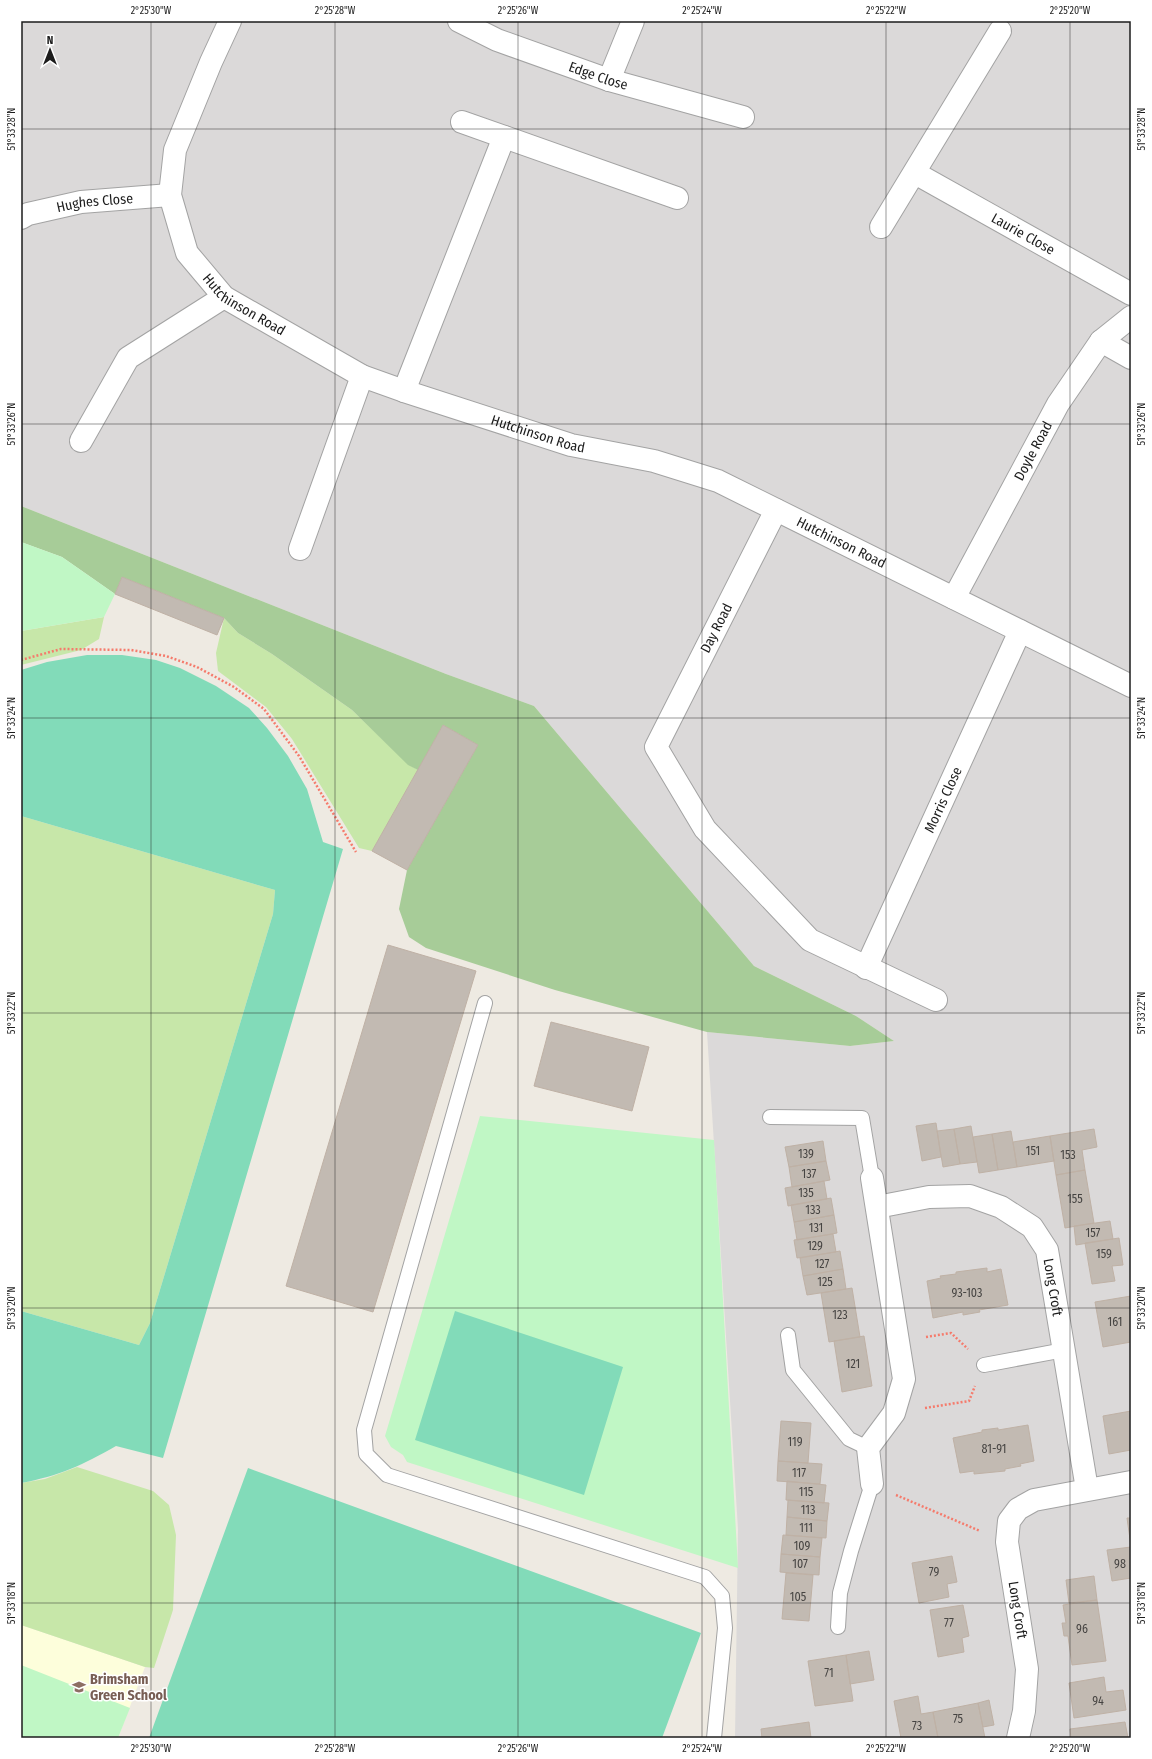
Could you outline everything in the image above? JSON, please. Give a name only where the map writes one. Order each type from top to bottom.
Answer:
[{"type":"street","name":"Hutchinson Road","points":[[230,21],[211,62],[175,150],[170,195],[188,253],[224,297],[362,376],[571,445],[662,463],[718,481],[1131,686]]},
{"type":"street","name":"Edge Close","points":[[459,21],[497,40],[609,80],[742,117]]},
{"type":"street","points":[[609,80],[633,21]]},
{"type":"street","points":[[881,227],[1000,31]]},
{"type":"street","points":[[462,122],[677,198]]},
{"type":"street","points":[[404,391],[504,137]]},
{"type":"street","name":"Laurie Close","points":[[915,173],[1131,294]]},
{"type":"street","name":"Hughes Close","points":[[21,218],[28,214],[81,202],[170,195]]},
{"type":"street","points":[[81,441],[128,358],[224,297]]},
{"type":"street","name":"Doyle Road","points":[[954,598],[1058,404],[1101,341],[1131,317]]},
{"type":"street","points":[[1101,341],[1131,358]]},
{"type":"street","points":[[300,549],[362,376]]},
{"type":"street","name":"Day Road","points":[[776,510],[656,747],[705,829],[810,940],[866,968]]},
{"type":"street","name":"Morris Close","points":[[866,968],[1020,631]]},
{"type":"street","points":[[866,968],[936,1000]]},
{"type":"street","points":[[872,1178],[904,1379],[894,1413],[868,1448],[872,1484]]},
{"type":"street","name":"Long Croft","points":[[877,1207],[929,1197],[970,1196],[1001,1207],[1032,1227],[1047,1250],[1087,1489]]},
{"type":"street","name":"Long Croft","points":[[1018,1738],[1024,1711],[1027,1669],[1007,1542],[1009,1521],[1018,1509],[1034,1500],[1131,1482]]},
{"type":"lane","points":[[485,1004],[364,1430],[366,1454],[387,1475],[705,1577],[722,1596],[725,1628],[714,1738]]},
{"type":"lane","points":[[770,1116],[862,1118],[872,1178]]},
{"type":"lane","points":[[788,1335],[793,1370],[849,1439],[868,1448]]},
{"type":"lane","points":[[984,1364],[1064,1350]]},
{"type":"lane","points":[[838,1627],[840,1593],[851,1551],[872,1484]]},
{"type":"path","points":[[21,660],[61,649],[131,650],[166,656],[197,667],[234,687],[264,709],[299,756],[356,852]]},
{"type":"path","points":[[894,1413],[969,1401],[984,1364],[951,1333],[898,1342]]},
{"type":"path","points":[[872,1484],[1007,1542]]},
{"type":"shaded area","points":[[21,21],[1131,21],[1131,1738],[735,1738],[738,1529],[707,1032],[850,1046],[894,1041],[856,1016],[754,966],[534,706],[446,674],[21,506]]},
{"type":"shaded area","name":"Brimsham Green School","points":[[21,1625],[145,1667],[118,1738],[21,1738]]},
{"type":"green space","points":[[21,506],[446,674],[534,706],[754,966],[856,1016],[894,1041],[850,1046],[707,1032],[555,990],[426,948],[409,937],[399,909],[407,870],[478,745],[443,725],[418,770],[408,765],[352,710],[272,654],[238,633],[224,618],[122,577],[115,594],[62,557],[21,542]]},
{"type":"green space","points":[[21,542],[62,557],[115,594],[104,617],[21,631]]},
{"type":"green space","points":[[104,617],[99,639],[81,650],[21,665],[21,631]]},
{"type":"green space","points":[[224,618],[238,633],[272,654],[352,710],[408,764],[418,770],[372,851],[359,848],[292,739],[266,707],[218,671],[216,653]]},
{"type":"green space","points":[[87,655],[122,655],[156,660],[180,668],[216,686],[249,708],[267,728],[288,756],[307,789],[323,842],[343,849],[163,1458],[116,1446],[93,1459],[70,1469],[47,1477],[21,1483],[21,1311],[139,1345],[150,1323],[273,914],[275,890],[21,816],[21,670],[47,662]]},
{"type":"green space","points":[[21,816],[275,890],[273,914],[150,1323],[139,1345],[21,1311]]},
{"type":"green space","points":[[480,1116],[714,1140],[738,1568],[407,1462],[403,1455],[391,1447],[385,1436]]},
{"type":"green space","points":[[455,1311],[623,1367],[584,1495],[415,1440]]},
{"type":"green space","points":[[77,1467],[153,1491],[169,1505],[176,1535],[173,1610],[154,1668],[145,1667],[21,1625],[21,1483],[45,1479]]},
{"type":"green space","points":[[248,1468],[701,1633],[662,1738],[149,1738]]},
{"type":"green space","points":[[21,1665],[130,1708],[118,1738],[21,1738]]},
{"type":"building","points":[[122,577],[224,618],[217,635],[115,594]]},
{"type":"building","points":[[443,725],[478,745],[407,870],[372,851]]},
{"type":"building","points":[[388,945],[476,971],[373,1312],[286,1286]]},
{"type":"building","points":[[551,1022],[649,1047],[632,1111],[534,1086]]},
{"type":"building","points":[[936,1123],[941,1157],[922,1161],[916,1126]]},
{"type":"building","points":[[971,1126],[977,1162],[960,1164],[954,1129]]},
{"type":"building","points":[[954,1129],[960,1164],[943,1167],[937,1131]]},
{"type":"building","points":[[1094,1129],[1097,1147],[1082,1150],[1085,1170],[1056,1175],[1050,1136]]},
{"type":"building","points":[[1011,1131],[1017,1167],[998,1170],[992,1134]]},
{"type":"building","points":[[992,1134],[998,1170],[979,1173],[973,1137]]},
{"type":"building","points":[[1050,1136],[1054,1161],[1017,1167],[1013,1142]]},
{"type":"building","points":[[823,1141],[826,1161],[789,1167],[785,1147]]},
{"type":"building","points":[[826,1161],[830,1180],[792,1187],[789,1167]]},
{"type":"building","points":[[1085,1170],[1094,1223],[1065,1228],[1056,1175]]},
{"type":"building","points":[[824,1181],[827,1199],[788,1206],[785,1188]]},
{"type":"building","points":[[831,1198],[834,1215],[794,1222],[791,1205]]},
{"type":"building","points":[[834,1215],[837,1233],[797,1240],[794,1222]]},
{"type":"building","points":[[1110,1221],[1113,1239],[1076,1245],[1074,1226]]},
{"type":"building","points":[[833,1234],[836,1252],[797,1258],[794,1240]]},
{"type":"building","points":[[1119,1238],[1123,1265],[1112,1266],[1115,1281],[1092,1284],[1085,1243]]},
{"type":"building","points":[[840,1251],[843,1269],[803,1276],[800,1258]]},
{"type":"building","points":[[987,1268],[987,1272],[1001,1269],[1008,1305],[979,1310],[980,1312],[963,1315],[963,1312],[933,1318],[927,1281],[941,1278],[940,1276],[956,1274],[956,1272]]},
{"type":"building","points":[[843,1269],[846,1289],[807,1295],[803,1276]]},
{"type":"building","points":[[852,1288],[860,1337],[829,1342],[821,1293]]},
{"type":"building","points":[[1131,1296],[1131,1342],[1103,1347],[1095,1302]]},
{"type":"building","points":[[864,1336],[872,1386],[842,1392],[834,1341]]},
{"type":"building","points":[[1131,1411],[1131,1450],[1109,1454],[1103,1416]]},
{"type":"building","points":[[781,1421],[811,1423],[808,1463],[778,1461]]},
{"type":"building","points":[[1028,1425],[1034,1461],[1020,1464],[1021,1466],[1005,1469],[1005,1471],[974,1474],[974,1471],[960,1473],[953,1438],[982,1432],[982,1430],[998,1428],[998,1430]]},
{"type":"building","points":[[778,1461],[822,1464],[820,1484],[777,1481]]},
{"type":"building","points":[[787,1481],[826,1485],[824,1503],[786,1500]]},
{"type":"building","points":[[788,1500],[829,1503],[827,1521],[787,1517]]},
{"type":"building","points":[[787,1517],[827,1521],[826,1538],[786,1535]]},
{"type":"building","points":[[1127,1518],[1131,1518],[1131,1546]]},
{"type":"building","points":[[783,1535],[822,1538],[820,1557],[781,1554]]},
{"type":"building","points":[[1131,1547],[1131,1578],[1112,1581],[1107,1550]]},
{"type":"building","points":[[781,1554],[820,1557],[819,1575],[780,1572]]},
{"type":"building","points":[[952,1556],[957,1582],[947,1584],[949,1597],[919,1603],[912,1563]]},
{"type":"building","points":[[786,1573],[813,1575],[809,1621],[782,1619]]},
{"type":"building","points":[[1094,1576],[1097,1600],[1069,1603],[1066,1580]]},
{"type":"building","points":[[1097,1600],[1106,1661],[1072,1665],[1068,1636],[1064,1636],[1062,1623],[1066,1623],[1063,1605]]},
{"type":"building","points":[[963,1605],[969,1636],[962,1638],[964,1652],[938,1657],[930,1610]]},
{"type":"building","points":[[869,1651],[874,1680],[850,1684],[846,1655]]},
{"type":"building","points":[[846,1655],[853,1701],[815,1706],[808,1661]]},
{"type":"building","points":[[1104,1677],[1106,1692],[1123,1690],[1126,1710],[1074,1718],[1069,1683]]},
{"type":"building","points":[[918,1696],[921,1714],[933,1712],[938,1738],[901,1738],[894,1701]]},
{"type":"building","points":[[989,1700],[994,1725],[983,1727],[978,1703]]},
{"type":"building","points":[[978,1703],[985,1738],[938,1738],[933,1712]]},
{"type":"building","points":[[809,1722],[811,1738],[762,1738],[761,1729]]},
{"type":"building","points":[[1125,1722],[1128,1738],[1071,1738],[1070,1729]]},
{"type":"place","name":"Brimsham Green School","points":[[79,1687]]}]
